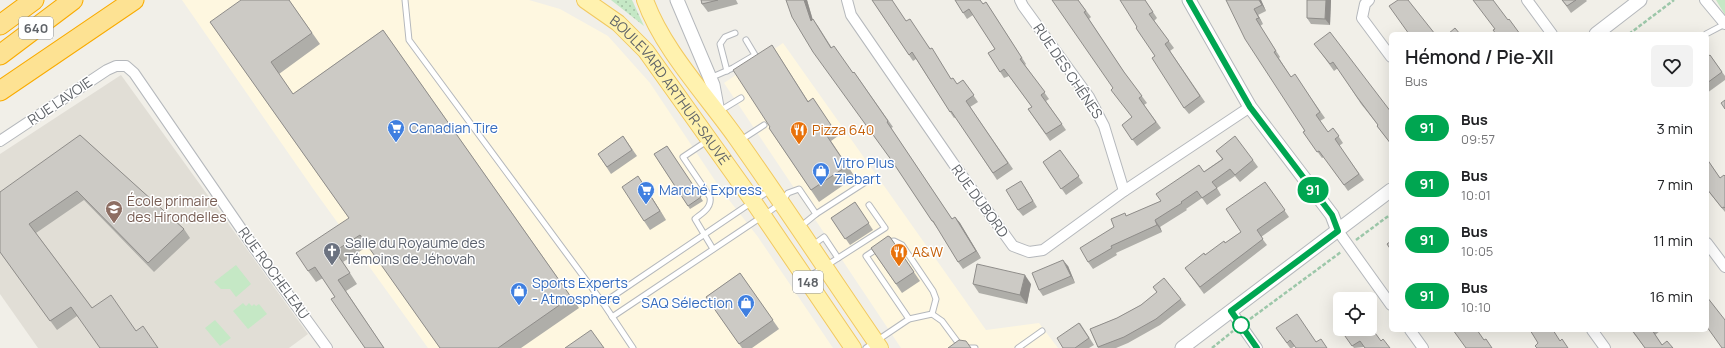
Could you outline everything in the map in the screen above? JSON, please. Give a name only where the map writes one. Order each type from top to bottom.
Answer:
[{"type":"highway","name":"640","points":[[0,25],[34,0]]},
{"type":"highway","name":"640","points":[[0,55],[73,0]]},
{"type":"highway","points":[[0,91],[134,0]]},
{"type":"main road","name":"BOULEVARD ARTHUR-SAUVÉ","points":[[585,0],[618,23],[639,43],[753,201],[853,348]]},
{"type":"main road","name":"BOULEVARD ARTHUR-SAUVÉ","points":[[645,0],[659,30],[703,81],[718,112],[771,189],[784,198],[798,228],[825,267],[874,346]]},
{"type":"street","points":[[677,0],[703,81]]},
{"type":"street","name":"RUE DUBORD","points":[[847,0],[851,14],[953,163],[1013,246],[1029,252],[1043,250],[1124,191],[1250,107]]},
{"type":"street","name":"RUE DES CHÊNES","points":[[1020,0],[1089,97],[1104,126],[1124,191]]},
{"type":"street","points":[[1189,0],[1250,107],[1332,215],[1338,231],[1389,302]]},
{"type":"street","points":[[1369,0],[1365,4],[1362,18],[1389,54]]},
{"type":"street","points":[[1528,0],[1551,32]]},
{"type":"street","points":[[1599,32],[1640,0]]},
{"type":"street","points":[[1705,0],[1725,24]]},
{"type":"street","name":"RUE LAVOIE","points":[[0,141],[102,72],[122,65]]},
{"type":"street","name":"RUE ROCHELEAU","points":[[122,65],[126,66],[134,73],[324,347]]},
{"type":"street","points":[[1182,348],[1389,192]]},
{"type":"street","points":[[1709,246],[1725,267]]},
{"type":"street","points":[[1231,311],[1257,348]]},
{"type":"street","points":[[1411,332],[1423,348]]},
{"type":"street","points":[[1593,332],[1605,348]]},
{"type":"lane","points":[[405,0],[409,40],[603,303],[633,348]]},
{"type":"lane","points":[[1709,32],[1725,24]]},
{"type":"lane","points":[[727,71],[720,44],[725,37],[735,34]]},
{"type":"lane","points":[[703,81],[727,71],[754,55],[746,40]]},
{"type":"lane","points":[[718,112],[741,98]]},
{"type":"lane","points":[[739,142],[764,125]]},
{"type":"lane","points":[[709,140],[683,157],[711,200],[708,208],[695,219],[713,249]]},
{"type":"lane","points":[[798,228],[816,214],[864,183]]},
{"type":"lane","points":[[603,303],[771,189]]},
{"type":"lane","points":[[612,317],[763,216],[784,198],[799,189],[816,214]]},
{"type":"lane","points":[[806,279],[885,228],[869,204]]},
{"type":"lane","points":[[811,246],[824,238],[838,258]]},
{"type":"lane","points":[[909,319],[866,256],[888,241],[900,243],[935,294],[936,302],[932,314]]},
{"type":"lane","points":[[874,346],[909,319],[932,314],[942,321],[962,348]]},
{"type":"lane","points":[[1018,348],[1042,331]]},
{"type":"lane","points":[[968,348],[975,348]]},
{"type":"path","points":[[1632,32],[1674,0]]},
{"type":"path","points":[[1358,239],[1389,216]]},
{"type":"path","points":[[1251,318],[1341,251]]},
{"type":"path","points":[[1212,348],[1229,335]]},
{"type":"shaded area","points":[[182,0],[529,0],[560,9],[608,36],[650,83],[722,191],[758,237],[833,348],[428,348],[314,190]]},
{"type":"shaded area","points":[[783,43],[986,330],[1039,323],[1058,348],[901,348],[724,83]]},
{"type":"shaded area","name":"École primaire des Hirondelles","points":[[121,75],[308,334],[289,348],[38,348],[0,294],[0,154]]},
{"type":"green space","points":[[611,0],[632,0],[644,26]]},
{"type":"green space","points":[[1716,0],[1725,0],[1725,15]]},
{"type":"green space","points":[[236,265],[251,284],[236,297],[230,289],[221,289],[214,282]]},
{"type":"green space","points":[[243,303],[246,306],[249,303],[252,306],[254,304],[256,306],[259,304],[267,314],[248,329],[233,311]]},
{"type":"green space","points":[[215,320],[231,338],[220,346],[205,328]]},
{"type":"building","points":[[241,0],[289,0],[312,33],[271,62],[293,94],[383,30],[571,297],[498,348],[440,348],[360,235],[335,251],[350,273],[338,280],[384,348],[365,348],[331,299],[335,297],[315,267],[308,271],[296,253],[349,218],[210,22]]},
{"type":"building","points":[[701,0],[718,0],[702,4]]},
{"type":"building","points":[[786,0],[804,0],[811,21],[813,19],[831,48],[834,46],[853,73],[854,72],[952,219],[955,217],[976,251],[958,262],[933,221],[892,161],[813,52],[792,17]]},
{"type":"building","points":[[872,0],[892,0],[906,21],[910,19],[930,49],[932,48],[951,79],[953,78],[957,84],[963,80],[974,95],[966,101],[1008,163],[993,173],[951,111],[950,112],[912,52],[909,55]]},
{"type":"building","points":[[955,0],[980,0],[983,4],[986,2],[1022,58],[1020,59],[1045,92],[1041,95],[1062,124],[1046,134],[1028,109],[1032,107],[1004,69],[1000,72],[988,53],[995,49],[969,9],[963,13]]},
{"type":"building","points":[[1052,0],[1078,0],[1086,11],[1084,12],[1124,72],[1142,96],[1139,98],[1156,122],[1132,140],[1122,125],[1132,117],[1111,90],[1113,88]]},
{"type":"building","points":[[1120,0],[1145,0],[1153,12],[1149,14],[1169,41],[1165,44],[1200,96],[1184,108],[1152,58],[1155,56],[1136,28],[1137,27]]},
{"type":"building","points":[[1226,0],[1259,0],[1262,5],[1254,9],[1259,18],[1256,19],[1276,51],[1274,52],[1291,77],[1295,74],[1320,112],[1316,115],[1328,132],[1333,128],[1339,136],[1335,139],[1359,174],[1344,185],[1303,132],[1305,131],[1245,39]]},
{"type":"building","points":[[1307,0],[1326,0],[1325,19],[1307,18]]},
{"type":"building","points":[[1398,0],[1408,0],[1433,32],[1408,32],[1389,6]]},
{"type":"building","points":[[1473,0],[1493,0],[1519,32],[1494,32],[1493,30],[1495,29]]},
{"type":"building","points":[[1562,0],[1576,0],[1567,6]]},
{"type":"building","points":[[1455,28],[1458,32],[1450,32]]},
{"type":"building","points":[[1330,32],[1389,109],[1389,141],[1333,62],[1330,64],[1314,44]]},
{"type":"building","points":[[772,45],[808,102],[813,98],[831,125],[823,130],[847,166],[811,190],[769,128],[770,127],[733,70]]},
{"type":"building","points":[[1709,56],[1722,72],[1709,82]]},
{"type":"building","points":[[1725,100],[1725,109],[1721,103]]},
{"type":"building","points":[[80,135],[184,229],[148,263],[77,191],[29,224],[92,308],[111,295],[136,331],[143,326],[158,348],[100,348],[71,307],[50,321],[0,252],[0,192]]},
{"type":"building","points":[[623,136],[632,150],[607,167],[598,154]]},
{"type":"building","points":[[1235,136],[1253,160],[1235,175],[1230,169],[1212,182],[1217,188],[1202,198],[1197,191],[1181,202],[1182,203],[1155,220],[1157,225],[1111,246],[1112,248],[1088,262],[1080,248],[1114,227],[1111,219],[1125,213],[1126,216],[1161,201],[1156,194],[1199,165],[1204,172],[1223,159],[1216,151]]},
{"type":"building","points":[[667,146],[701,197],[688,206],[654,154]]},
{"type":"building","points":[[1060,150],[1079,176],[1061,189],[1043,162]]},
{"type":"building","points":[[1709,162],[1720,178],[1724,175],[1725,176],[1725,208],[1722,208],[1709,192]]},
{"type":"building","points":[[638,176],[660,211],[644,221],[622,187]]},
{"type":"building","points":[[1021,181],[1033,201],[1018,210],[1006,190]]},
{"type":"building","points":[[1265,182],[1285,210],[1257,230],[1263,239],[1200,287],[1185,268],[1204,253],[1205,255],[1224,241],[1225,243],[1241,232],[1226,209]]},
{"type":"building","points":[[855,202],[869,223],[845,239],[831,218]]},
{"type":"building","points":[[888,236],[914,272],[896,284],[871,248]]},
{"type":"building","points":[[1063,260],[1071,276],[1039,290],[1032,273]]},
{"type":"building","points":[[977,264],[1025,275],[1020,295],[973,284]]},
{"type":"building","name":"SAQ Sélection","points":[[740,273],[773,320],[739,344],[706,297]]},
{"type":"building","points":[[1164,278],[1181,299],[1156,319],[1124,337],[1098,347],[1090,329],[1117,318],[1141,305],[1157,292],[1153,287]]},
{"type":"building","points":[[1709,300],[1725,320],[1725,348],[1722,348],[1709,330]]},
{"type":"building","points":[[1297,314],[1316,342],[1321,339],[1327,348],[1296,348],[1290,340],[1287,343],[1276,328]]},
{"type":"building","points":[[1079,323],[1089,338],[1075,348],[1063,348],[1057,338]]},
{"type":"building","points":[[591,330],[604,348],[565,348]]},
{"type":"building","points":[[1454,332],[1478,332],[1484,340],[1486,339],[1492,348],[1466,348]]},
{"type":"building","points":[[1531,332],[1554,332],[1560,341],[1562,339],[1568,348],[1537,348],[1535,346],[1538,343]]},
{"type":"building","points":[[1633,332],[1653,332],[1662,345],[1667,341],[1673,348],[1645,348]]},
{"type":"building","points":[[1345,336],[1377,336],[1381,341],[1383,339],[1390,348],[1365,348],[1360,341],[1352,346]]},
{"type":"building","points":[[959,340],[966,341],[971,348],[948,348]]},
{"type":"bus line","name":"91","points":[[1189,0],[1250,107],[1332,215],[1338,231],[1249,296],[1231,311],[1257,348]]},
{"type":"place","name":"Canadian Tire","points":[[396,143]]},
{"type":"place","name":"Pizza 640","points":[[799,145]]},
{"type":"place","name":"Vitro Plus Ziebart","points":[[821,186]]},
{"type":"place","name":"Marché Express","points":[[646,205]]},
{"type":"place","name":"École primaire des Hirondelles","points":[[114,224]]},
{"type":"place","name":"Salle du Royaume des Témoins de Jéhovah","points":[[332,266]]},
{"type":"place","name":"A&W","points":[[899,267]]},
{"type":"place","name":"Sports Experts - Atmosphere","points":[[519,306]]},
{"type":"place","name":"SAQ Sélection","points":[[746,318]]}]
